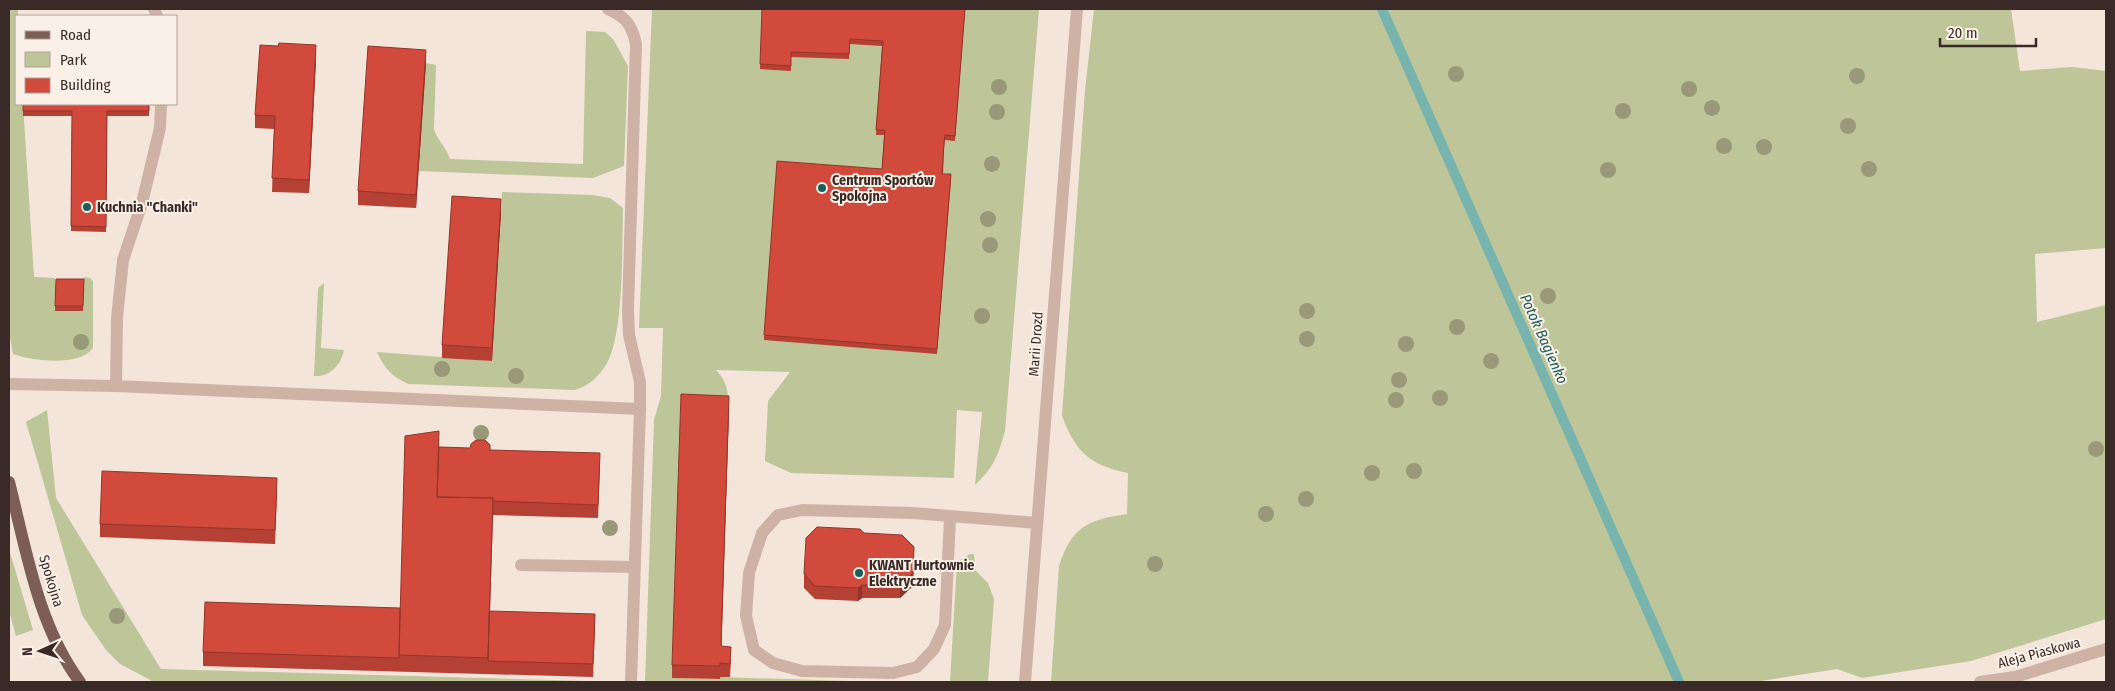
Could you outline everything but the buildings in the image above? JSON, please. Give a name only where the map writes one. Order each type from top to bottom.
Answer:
[{"type":"main road","name":"Spokojna","points":[[9,482],[37,588],[50,627],[63,657],[80,682]]},
{"type":"street","points":[[608,9],[620,14],[632,25],[636,44],[628,310],[629,335],[640,382],[640,409],[631,682]]},
{"type":"street","name":"Marii Drozd","points":[[1025,682],[1077,9]]},
{"type":"street","points":[[116,386],[117,318],[123,260],[142,203],[160,128],[161,105]]},
{"type":"street","points":[[9,384],[116,386],[640,409]]},
{"type":"street","points":[[950,518],[945,625],[934,649],[917,667],[893,673],[802,671],[773,663],[754,650],[746,616],[749,573],[762,533],[778,515],[802,510],[913,513],[950,518],[1037,523]]},
{"type":"street","points":[[521,565],[635,568]]},
{"type":"street","name":"Aleja Piaskowa","points":[[1980,682],[2014,677],[2106,649]]},
{"type":"green space","points":[[9,9],[18,9],[18,15],[15,15],[15,105],[23,105],[34,277],[55,278],[56,311],[83,311],[84,277],[90,278],[93,281],[93,348],[86,354],[67,360],[55,361],[22,357],[13,354],[9,331]]},
{"type":"green space","name":"Centrum Sportów Spokojna","points":[[652,9],[1039,9],[1005,431],[994,461],[981,479],[975,485],[982,412],[957,410],[954,478],[791,473],[765,461],[768,401],[790,372],[716,370],[725,383],[729,409],[672,678],[720,679],[720,677],[880,682],[645,682],[654,420],[661,396],[663,328],[639,328]]},
{"type":"green space","points":[[1094,9],[2011,9],[2020,71],[2072,67],[2106,71],[2106,248],[2035,254],[2037,322],[2106,305],[2106,619],[1971,661],[1862,678],[1837,669],[1755,682],[1051,682],[1059,566],[1064,553],[1070,542],[1083,527],[1102,519],[1127,514],[1128,473],[1103,466],[1086,455],[1073,439],[1062,416],[1085,90]]},
{"type":"green space","points":[[586,31],[605,32],[613,39],[628,66],[624,166],[593,178],[418,171],[426,63],[436,65],[434,130],[450,159],[583,164]]},
{"type":"green space","points":[[502,192],[592,195],[610,198],[623,208],[620,309],[613,347],[608,361],[594,380],[574,390],[409,384],[403,381],[390,372],[377,352],[492,361]]},
{"type":"green space","points":[[324,283],[321,348],[344,350],[340,361],[334,369],[320,376],[314,376],[318,288]]},
{"type":"green space","points":[[47,410],[56,498],[161,669],[623,682],[154,682],[120,664],[106,650],[82,615],[26,422]]},
{"type":"green space","points":[[9,549],[33,630],[16,636],[9,611]]},
{"type":"green space","points":[[970,554],[974,554],[976,571],[988,583],[994,599],[988,682],[950,682],[957,562]]},
{"type":"waterway","name":"Potok Bagienko","points":[[1382,9],[1679,682]]},
{"type":"place","name":"Centrum Sportów Spokojna","points":[[822,188]]},
{"type":"place","name":"Kuchnia \"Chanki\"","points":[[87,207]]},
{"type":"place","name":"KWANT Hurtownie Elektryczne","points":[[859,573]]}]
